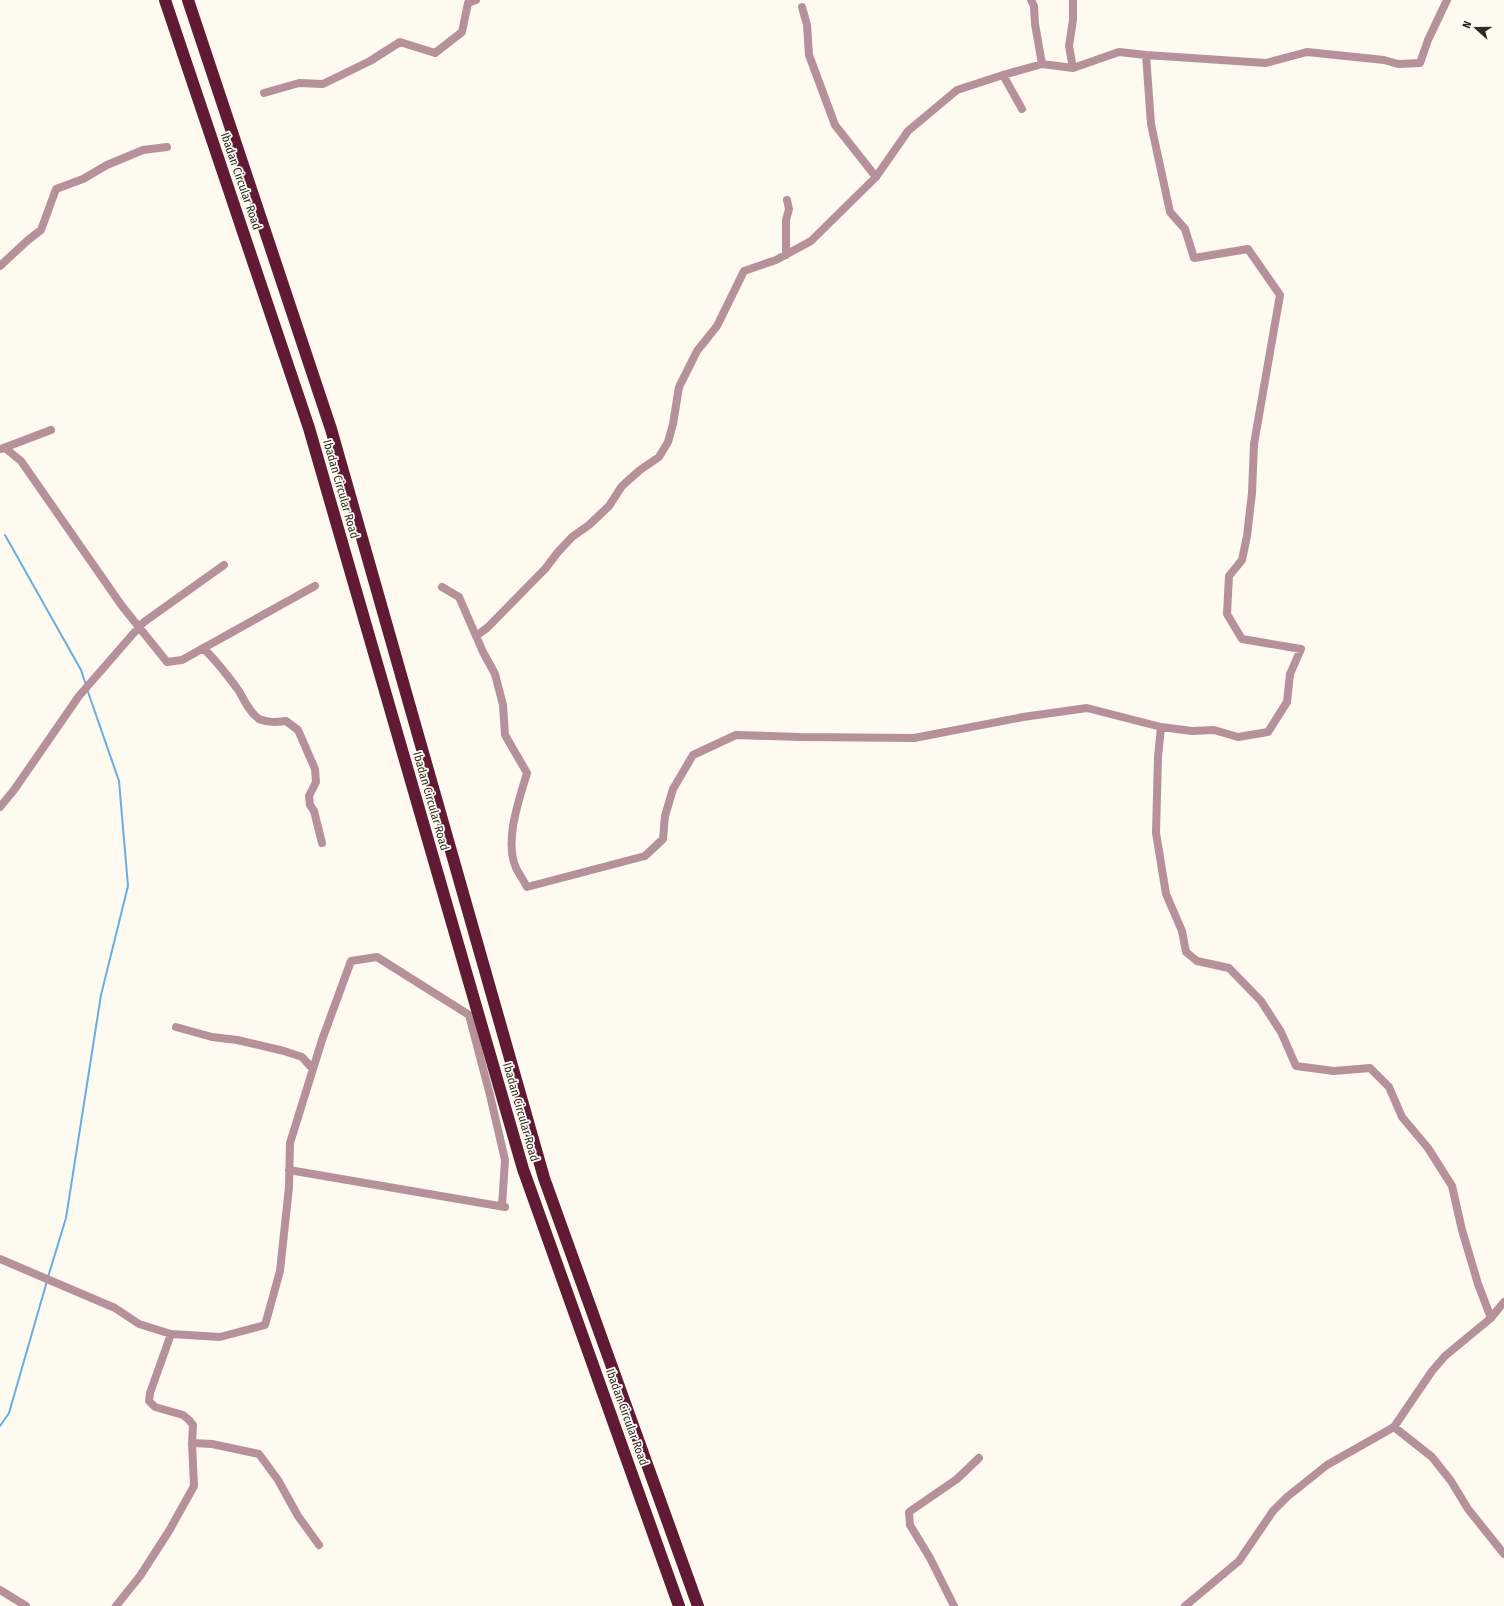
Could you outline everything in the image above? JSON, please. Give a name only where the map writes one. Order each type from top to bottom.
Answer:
[{"type":"highway","name":"Ibadan Circular Road","points":[[165,0],[309,428],[523,1169],[679,1606]]},
{"type":"highway","name":"Ibadan Circular Road","points":[[188,0],[331,429],[544,1178],[698,1606]]},
{"type":"street","points":[[264,93],[299,83],[323,84],[370,61],[400,42],[435,53],[462,32],[468,3],[476,0]]},
{"type":"street","points":[[1031,0],[1034,6],[1035,24],[1042,64]]},
{"type":"street","points":[[1073,0],[1073,20],[1069,46],[1073,68]]},
{"type":"street","points":[[476,636],[487,628],[545,569],[572,537],[589,525],[609,506],[622,486],[640,470],[659,457],[668,442],[679,387],[697,351],[717,326],[744,272],[776,260],[811,241],[876,177],[908,130],[957,90],[1042,64],[1073,68],[1119,52],[1266,63],[1307,52],[1384,60],[1398,64],[1420,63],[1428,40],[1447,0]]},
{"type":"street","points":[[802,7],[807,25],[809,55],[835,125],[876,177]]},
{"type":"street","points":[[442,588],[460,597],[494,674],[503,705],[505,735],[527,773],[514,818],[512,846],[516,867],[527,887],[645,856],[663,839],[665,816],[673,789],[693,755],[736,735],[914,738],[1023,717],[1087,708],[1161,727],[1192,731],[1214,730],[1238,737],[1268,732],[1287,702],[1290,674],[1301,649],[1242,639],[1227,614],[1229,576],[1242,560],[1247,536],[1252,493],[1254,444],[1280,295],[1248,249],[1194,258],[1185,229],[1170,212],[1151,124],[1146,55]]},
{"type":"street","points":[[1003,75],[1022,109]]},
{"type":"street","points":[[0,266],[41,230],[56,189],[83,179],[107,165],[143,150],[167,147]]},
{"type":"street","points":[[786,255],[786,220],[789,209],[787,200]]},
{"type":"street","points":[[2,448],[51,430]]},
{"type":"street","points":[[2,448],[21,461],[122,606],[166,662],[182,660],[315,586]]},
{"type":"street","points":[[0,808],[92,680],[139,627],[224,565]]},
{"type":"street","points":[[203,648],[216,660],[239,692],[245,704],[258,718],[270,722],[286,721],[298,730],[315,769],[316,782],[309,796],[310,805],[314,811],[322,843]]},
{"type":"street","points":[[1161,727],[1158,757],[1156,833],[1166,894],[1182,931],[1186,952],[1197,961],[1228,968],[1256,996],[1281,1032],[1296,1066],[1334,1071],[1370,1068],[1389,1087],[1402,1117],[1428,1148],[1452,1186],[1462,1230],[1478,1284],[1491,1318]]},
{"type":"street","points":[[0,1259],[115,1308],[139,1324],[171,1334],[220,1337],[265,1325],[280,1271],[289,1187],[289,1170],[290,1143],[322,1040],[351,961],[376,957],[469,1015],[505,1160],[504,1206],[289,1170]]},
{"type":"street","points":[[176,1027],[212,1037],[237,1040],[284,1051],[302,1057],[313,1069]]},
{"type":"street","points":[[1185,1606],[1239,1562],[1273,1511],[1287,1497],[1327,1465],[1394,1427],[1432,1371],[1445,1356],[1491,1318],[1504,1302]]},
{"type":"street","points":[[116,1606],[140,1576],[169,1531],[194,1486],[192,1443],[193,1425],[183,1415],[155,1406],[149,1401],[150,1393],[171,1334]]},
{"type":"street","points":[[1394,1427],[1432,1457],[1468,1509],[1504,1554]]},
{"type":"street","points":[[192,1443],[212,1444],[259,1454],[278,1480],[298,1516],[319,1545]]},
{"type":"street","points":[[954,1606],[930,1558],[910,1525],[909,1512],[958,1479],[979,1458]]},
{"type":"street","points":[[0,1590],[26,1606]]},
{"type":"waterway","points":[[5,535],[81,670],[86,685]]},
{"type":"waterway","points":[[48,1277],[66,1218],[101,995],[128,886],[119,781],[87,689]]},
{"type":"waterway","points":[[0,1426],[9,1413],[47,1281]]}]
